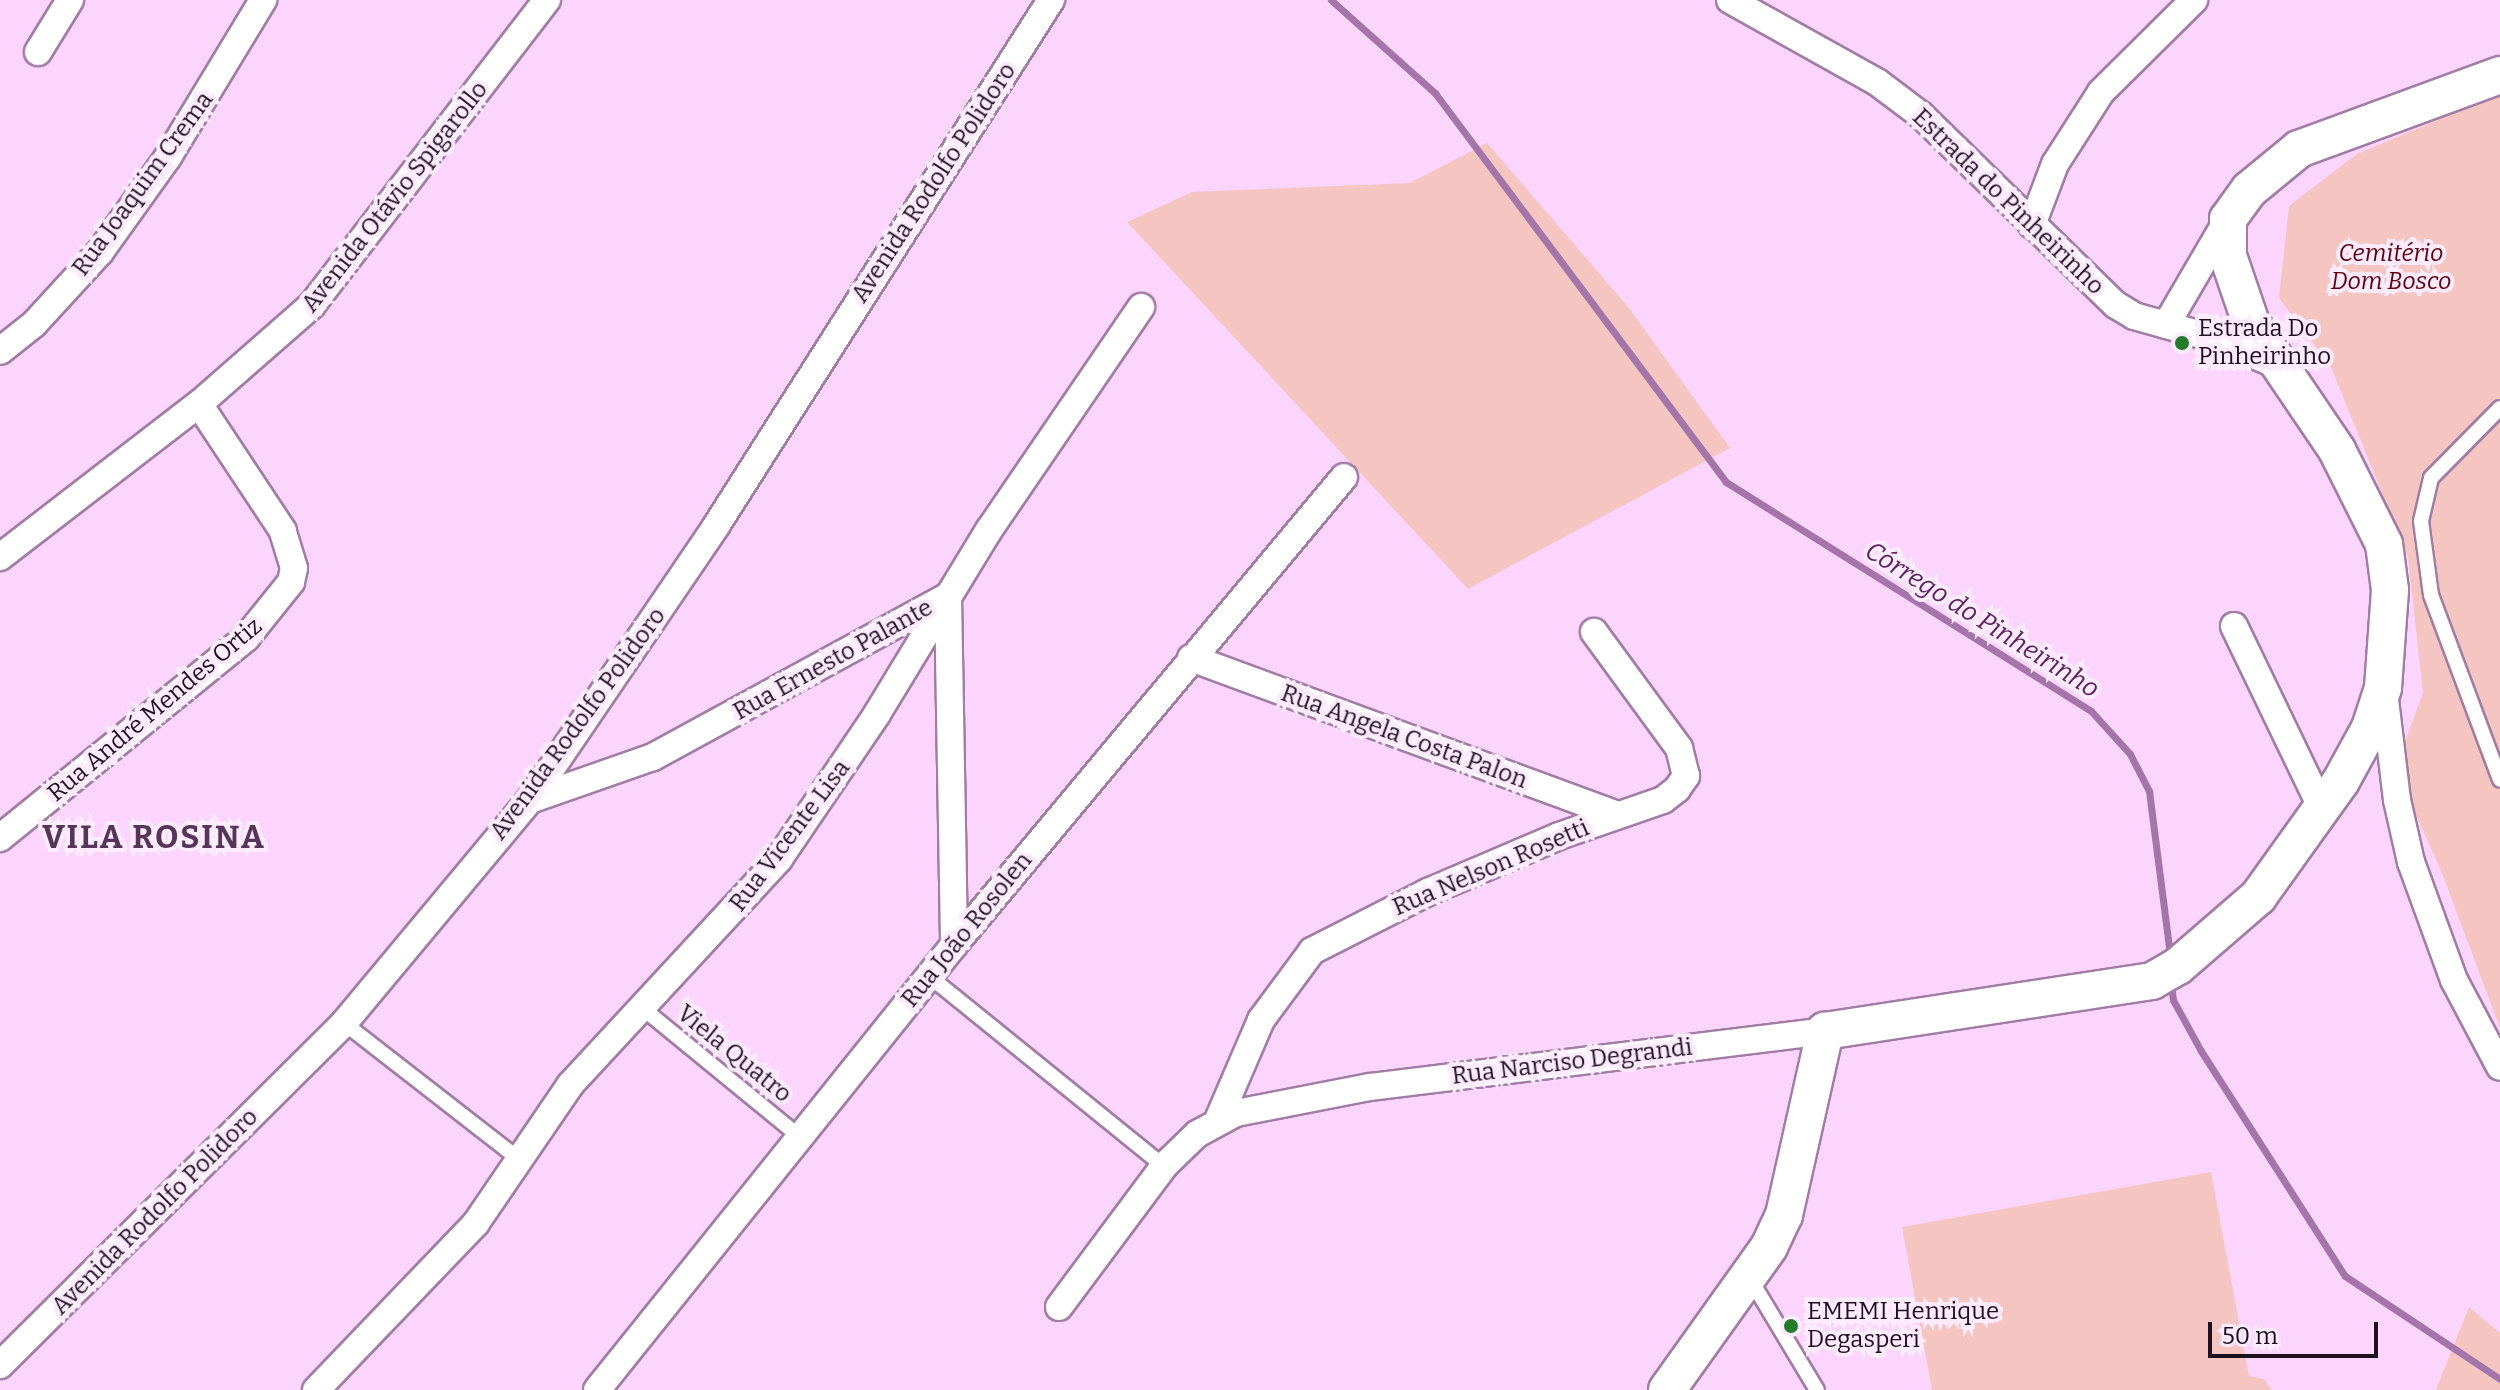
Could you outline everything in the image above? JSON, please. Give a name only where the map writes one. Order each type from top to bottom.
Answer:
[{"type":"main road","points":[[2322,809],[2370,728],[2383,688],[2390,590],[2384,544],[2337,450],[2277,365],[2236,291],[2228,256],[2228,219],[2249,190],[2299,149],[2500,75]]},
{"type":"main road","name":"Rua Narciso Degrandi","points":[[1825,1031],[2167,973],[2258,897],[2322,809]]},
{"type":"main road","points":[[1667,1390],[1769,1247],[1789,1201],[1825,1031]]},
{"type":"street","points":[[38,52],[70,0]]},
{"type":"street","name":"Rua Joaquim Crema","points":[[0,351],[34,324],[100,252],[168,157],[263,0]]},
{"type":"street","name":"Avenida Otávio Spigarollo","points":[[0,557],[271,345],[332,283],[547,0]]},
{"type":"street","name":"Avenida Rodolfo Polidoro","points":[[5,1353],[344,1023],[530,800],[716,526],[1051,0]]},
{"type":"street","name":"Estrada do Pinheirinho","points":[[1730,0],[1910,107],[2093,289],[2134,316],[2277,365]]},
{"type":"street","points":[[2032,225],[2055,164],[2101,92],[2194,0]]},
{"type":"street","points":[[2166,325],[2228,219]]},
{"type":"street","name":"Rua Vicente Lisa","points":[[316,1390],[447,1256],[520,1160],[570,1085],[779,859],[877,714],[948,596],[1141,307]]},
{"type":"street","name":"Rua André Mendes Ortiz","points":[[0,838],[246,638],[291,582],[294,568],[283,531],[199,404]]},
{"type":"street","name":"Rua João Rosolen","points":[[597,1390],[954,945],[1344,477]]},
{"type":"street","name":"Rua Ernesto Palante","points":[[530,800],[680,744],[948,596],[954,945]]},
{"type":"street","points":[[2234,626],[2322,809]]},
{"type":"street","name":"Rua Nelson Rosetti","points":[[1218,1120],[1261,1020],[1312,951],[1428,892],[1617,815],[1663,800],[1677,789],[1686,766],[1658,717],[1594,632]]},
{"type":"street","name":"Rua Angela Costa Palon","points":[[1191,658],[1617,815]]},
{"type":"street","points":[[2383,688],[2397,800],[2411,862],[2454,980],[2500,1067]]},
{"type":"street","name":"Rua Narciso Degrandi","points":[[1059,1307],[1164,1166],[1218,1120],[1276,1103],[1370,1087],[1825,1031]]},
{"type":"lane","points":[[2500,408],[2431,478],[2421,521],[2431,595],[2500,780]]},
{"type":"lane","points":[[929,976],[1164,1166]]},
{"type":"lane","name":"Viela Quatro","points":[[640,1006],[800,1137]]},
{"type":"lane","points":[[344,1023],[520,1160]]},
{"type":"lane","points":[[1749,1277],[1817,1390]]},
{"type":"green space","name":"Cemitério Dom Bosco","points":[[2500,94],[2500,1028],[2442,873],[2395,768],[2423,693],[2408,557],[2331,367],[2279,298],[2289,206],[2357,154]]},
{"type":"green space","points":[[1487,143],[1629,308],[1730,448],[1468,589],[1127,222],[1192,192],[1410,183]]},
{"type":"green space","points":[[2211,1172],[2249,1376],[2264,1379],[2272,1390],[1932,1390],[1902,1227]]},
{"type":"green space","points":[[2469,1307],[2500,1333],[2500,1390],[2436,1390]]},
{"type":"waterway","name":"Córrego do Pinheirinho","points":[[1331,0],[1435,93],[1726,482],[2091,711],[2130,754],[2149,791],[2170,955]]},
{"type":"waterway","name":"Córrego do Pinheirinho","points":[[2171,984],[2173,1000],[2201,1051],[2345,1276],[2500,1379]]},
{"type":"place","name":"Estrada Do Pinheirinho","points":[[2182,343]]},
{"type":"place","name":"EMEMI Henrique Degasperi","points":[[1791,1326]]},
{"type":"district","name":"VILA ROSINA","points":[[154,837]]}]
